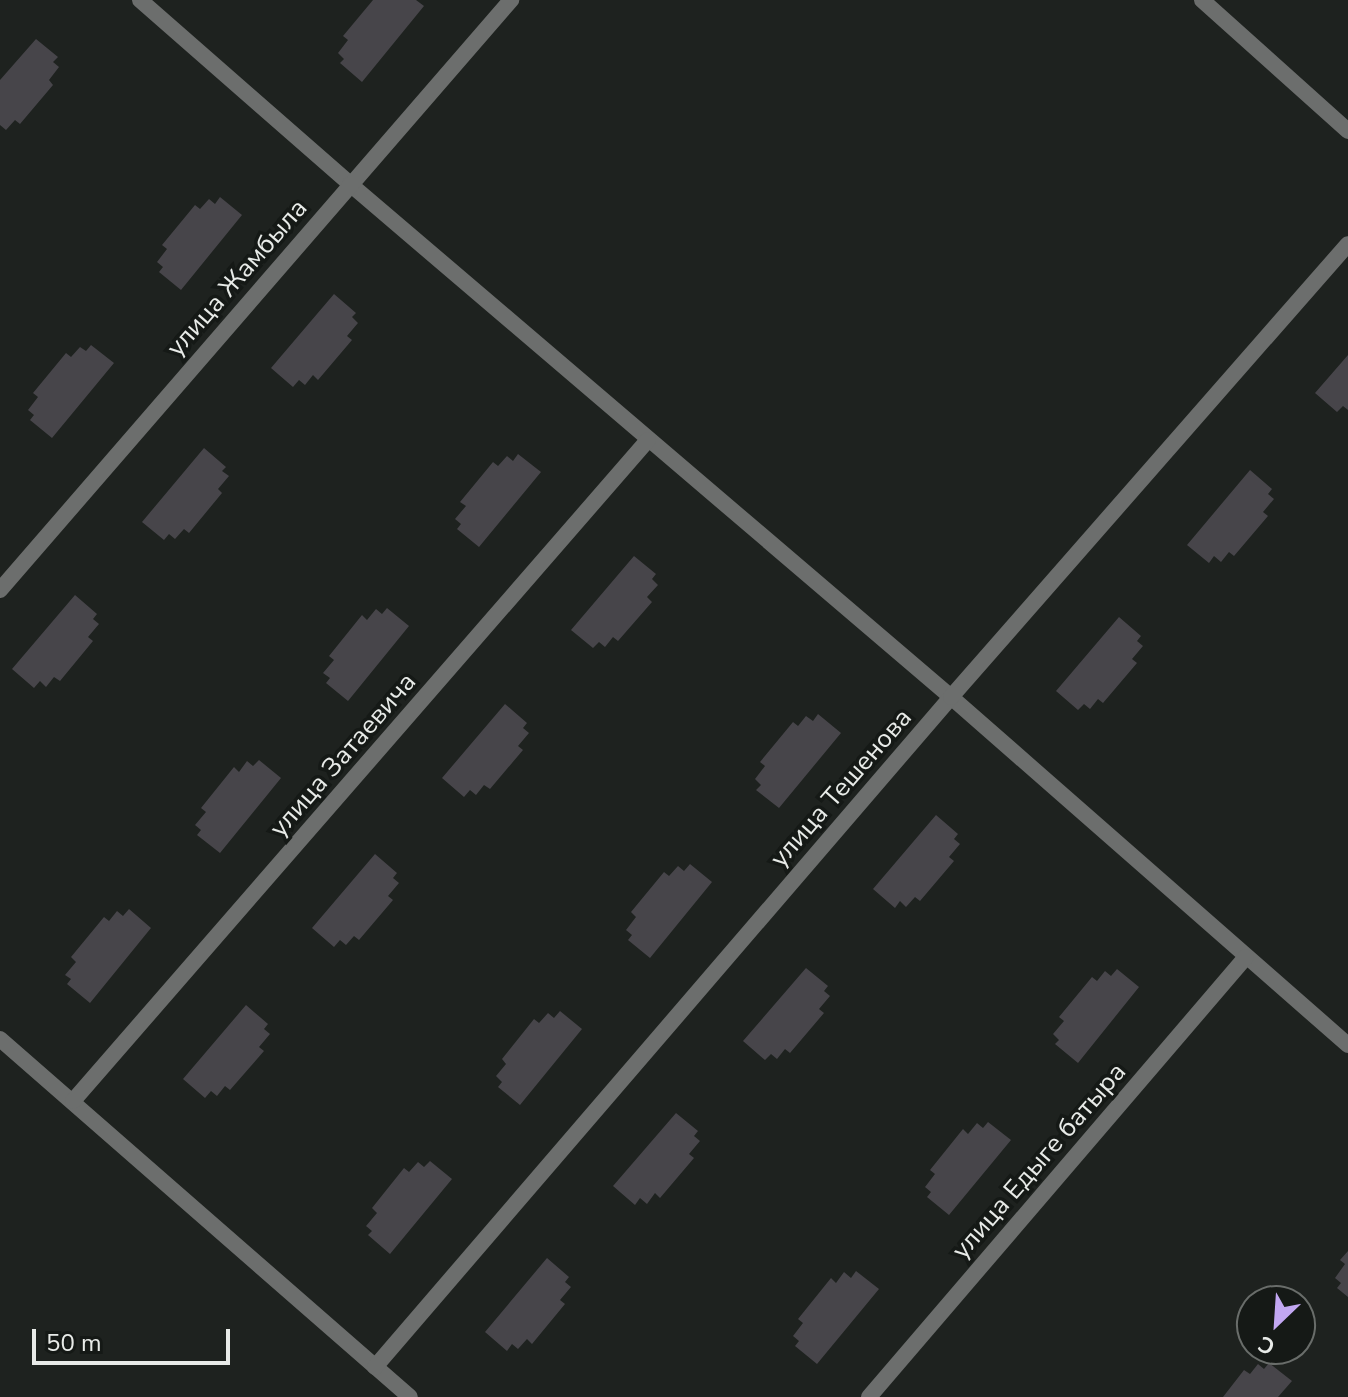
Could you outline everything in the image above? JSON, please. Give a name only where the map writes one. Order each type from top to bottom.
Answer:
[{"type":"street","points":[[140,0],[350,184],[951,697],[1348,1045]]},
{"type":"street","name":"улица Жамбыла","points":[[0,590],[511,0]]},
{"type":"street","points":[[1202,0],[1348,131]]},
{"type":"street","name":"улица Тешенова","points":[[375,1367],[951,697],[1348,244]]},
{"type":"street","name":"улица Затаевича","points":[[73,1101],[648,440]]},
{"type":"street","name":"улица Едыге батыра","points":[[869,1397],[1246,957]]},
{"type":"street","points":[[0,1039],[410,1397]]},
{"type":"building","points":[[373,0],[416,0],[424,6],[362,82],[340,63],[344,59],[338,53],[348,40],[343,36]]},
{"type":"building","points":[[36,39],[58,57],[53,62],[59,67],[49,80],[53,85],[20,124],[15,120],[6,130],[0,125],[0,80]]},
{"type":"building","points":[[220,197],[242,215],[181,290],[159,272],[163,267],[157,262],[167,249],[162,245],[195,205],[200,209],[209,199],[215,204]]},
{"type":"building","points":[[334,294],[356,313],[352,317],[358,323],[347,336],[352,340],[318,380],[313,375],[305,385],[299,380],[293,387],[271,368]]},
{"type":"building","points":[[91,345],[114,363],[52,438],[30,420],[34,415],[28,410],[38,397],[33,393],[66,353],[71,357],[80,347],[86,351]]},
{"type":"building","points":[[1348,355],[1348,410],[1343,406],[1337,412],[1315,393]]},
{"type":"building","points":[[204,448],[226,467],[222,471],[229,476],[218,489],[222,493],[189,533],[184,529],[175,539],[169,534],[164,540],[142,522]]},
{"type":"building","points":[[518,454],[541,472],[479,547],[457,529],[461,524],[455,519],[466,506],[460,502],[493,462],[498,466],[507,456],[513,461]]},
{"type":"building","points":[[1250,470],[1272,489],[1268,494],[1274,499],[1263,512],[1268,516],[1234,556],[1229,552],[1221,562],[1214,556],[1209,563],[1187,545]]},
{"type":"building","points":[[634,556],[656,574],[652,579],[658,585],[647,597],[652,602],[618,641],[613,637],[605,647],[599,642],[593,648],[571,630]]},
{"type":"building","points":[[75,595],[97,614],[93,619],[99,624],[88,637],[93,641],[60,681],[54,677],[46,687],[40,681],[34,688],[12,669]]},
{"type":"building","points":[[387,608],[409,626],[348,701],[326,683],[330,678],[323,673],[334,660],[329,656],[362,615],[367,620],[376,609],[382,614]]},
{"type":"building","points":[[1119,617],[1141,636],[1137,641],[1143,646],[1132,659],[1137,663],[1103,703],[1098,699],[1090,709],[1084,704],[1078,710],[1056,691]]},
{"type":"building","points":[[505,704],[527,723],[523,728],[529,733],[518,746],[523,750],[490,789],[484,785],[476,795],[470,790],[464,797],[442,778]]},
{"type":"building","points":[[818,714],[841,733],[779,808],[756,790],[761,785],[755,779],[765,766],[760,762],[793,722],[798,726],[806,716],[813,721]]},
{"type":"building","points":[[259,760],[281,778],[220,853],[197,835],[201,830],[195,825],[206,812],[201,808],[234,767],[239,772],[247,761],[253,766]]},
{"type":"building","points":[[936,815],[958,834],[954,839],[960,844],[949,857],[954,861],[920,901],[915,897],[906,907],[900,901],[895,908],[873,889]]},
{"type":"building","points":[[375,854],[397,873],[393,878],[399,883],[388,896],[393,900],[359,940],[354,936],[346,945],[340,940],[334,947],[312,928]]},
{"type":"building","points":[[690,864],[712,882],[650,958],[628,940],[632,935],[626,930],[636,917],[631,912],[664,872],[669,876],[678,866],[684,871]]},
{"type":"building","points":[[129,909],[151,928],[90,1003],[67,984],[71,979],[65,975],[76,962],[71,957],[104,917],[109,921],[117,911],[123,916]]},
{"type":"building","points":[[806,968],[828,986],[824,991],[830,996],[819,1009],[824,1013],[790,1053],[785,1049],[777,1059],[771,1054],[765,1060],[743,1041]]},
{"type":"building","points":[[1117,969],[1139,987],[1078,1063],[1055,1044],[1059,1040],[1053,1034],[1064,1021],[1059,1017],[1092,977],[1097,981],[1105,971],[1111,976]]},
{"type":"building","points":[[246,1005],[268,1024],[264,1029],[270,1034],[259,1047],[264,1051],[230,1090],[225,1086],[217,1096],[211,1091],[205,1098],[183,1079]]},
{"type":"building","points":[[560,1011],[582,1029],[520,1105],[498,1087],[502,1082],[496,1076],[506,1064],[502,1059],[534,1019],[539,1023],[548,1013],[554,1018]]},
{"type":"building","points":[[676,1113],[698,1131],[694,1136],[700,1141],[689,1154],[694,1158],[660,1198],[655,1193],[647,1204],[640,1198],[635,1205],[613,1186]]},
{"type":"building","points":[[988,1122],[1011,1140],[949,1215],[927,1197],[931,1192],[925,1187],[935,1174],[930,1170],[963,1129],[968,1134],[977,1123],[983,1128]]},
{"type":"building","points":[[430,1161],[452,1179],[390,1254],[368,1235],[372,1231],[366,1226],[377,1213],[372,1208],[404,1168],[409,1172],[418,1162],[424,1167]]},
{"type":"building","points":[[1348,1251],[1348,1297],[1337,1288],[1341,1283],[1335,1278],[1345,1264],[1340,1260]]},
{"type":"building","points":[[547,1258],[569,1277],[565,1282],[571,1287],[560,1300],[565,1304],[532,1344],[527,1339],[518,1349],[512,1344],[507,1351],[485,1332]]},
{"type":"building","points":[[856,1271],[879,1289],[817,1364],[795,1346],[799,1341],[793,1336],[803,1323],[798,1319],[831,1278],[836,1283],[844,1272],[851,1278]]},
{"type":"building","points":[[1257,1365],[1264,1369],[1272,1365],[1292,1381],[1278,1397],[1223,1397],[1244,1370],[1250,1374]]}]
